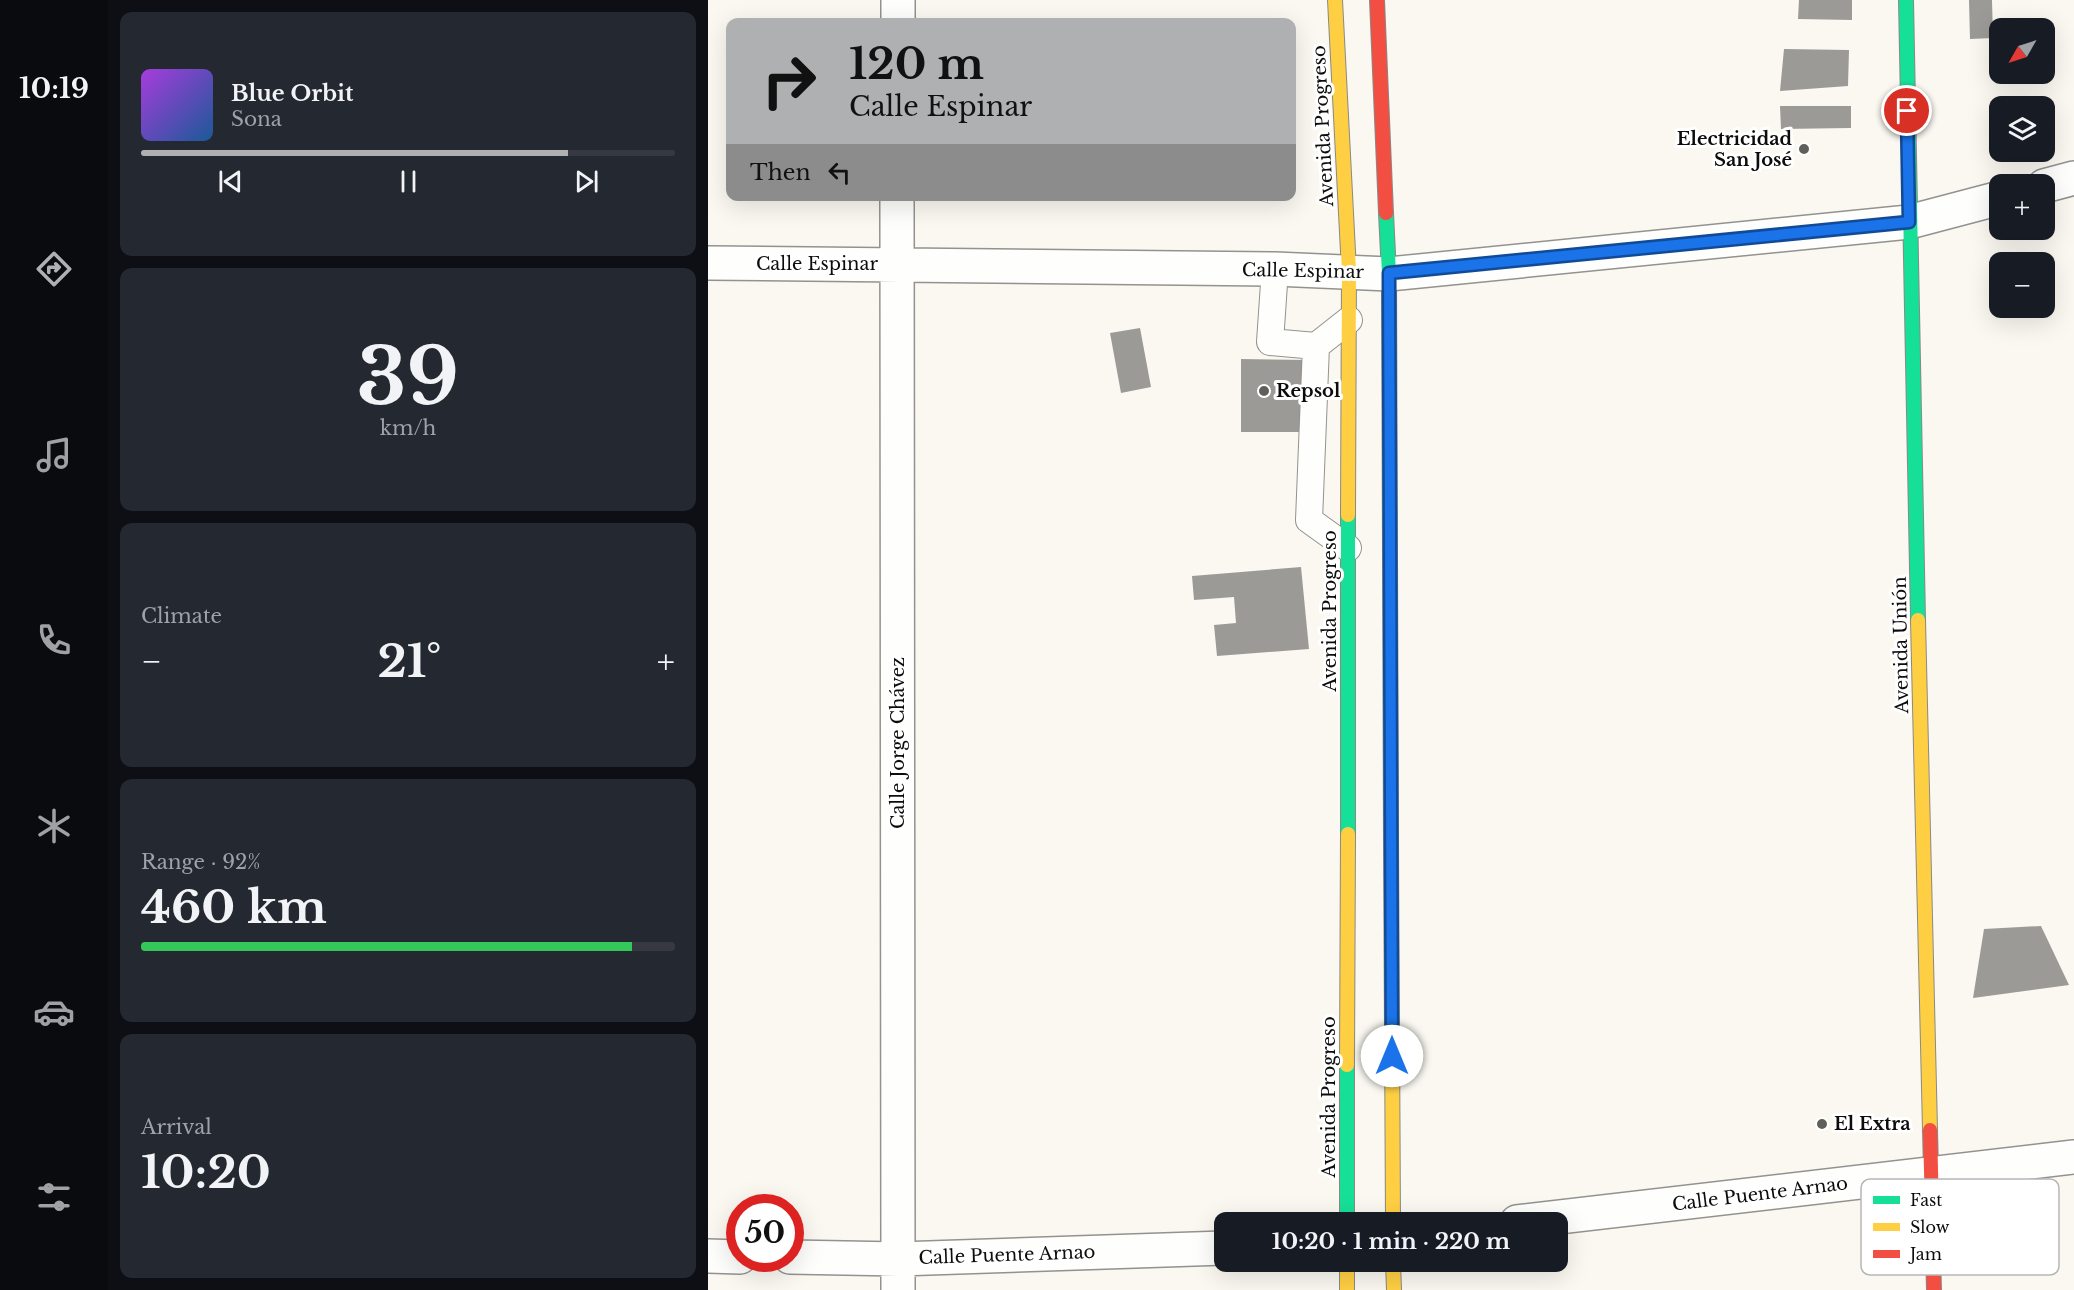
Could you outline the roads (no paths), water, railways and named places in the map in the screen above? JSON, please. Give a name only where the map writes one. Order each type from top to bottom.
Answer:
[{"type":"main road","name":"Avenida Progreso","points":[[1335,0],[1349,271],[1347,1212]]},
{"type":"main road","points":[[1377,0],[1389,273],[1392,1212]]},
{"type":"main road","name":"Avenida Unión","points":[[1906,0],[1931,1179]]},
{"type":"main road","points":[[1347,1272],[1347,1290]]},
{"type":"main road","points":[[1393,1272],[1394,1290]]},
{"type":"main road","name":"Avenida Unión","points":[[1934,1275],[1934,1290]]},
{"type":"street","points":[[898,0],[898,18]]},
{"type":"street","points":[[2055,183],[2074,178]]},
{"type":"street","name":"Calle Jorge Chávez","points":[[897,201],[898,1274]]},
{"type":"street","name":"Calle Espinar","points":[[708,263],[1275,269],[1389,273],[1909,222],[1989,201]]},
{"type":"street","name":"Calle Puente Arnao","points":[[1888,1179],[2074,1157]]},
{"type":"street","name":"Calle Puente Arnao","points":[[1568,1216],[1861,1182]]},
{"type":"street","name":"Calle Puente Arnao","points":[[804,1259],[898,1274],[1214,1249]]},
{"type":"street","points":[[708,1256],[726,1257]]},
{"type":"lane","points":[[1275,269],[1270,342],[1316,346],[1349,320]]},
{"type":"lane","points":[[1316,346],[1309,520],[1348,549]]},
{"type":"place","name":"Electricidad San José","points":[[1804,149]]},
{"type":"place","name":"Repsol","points":[[1264,391]]},
{"type":"place","name":"El Extra","points":[[1822,1124]]}]
